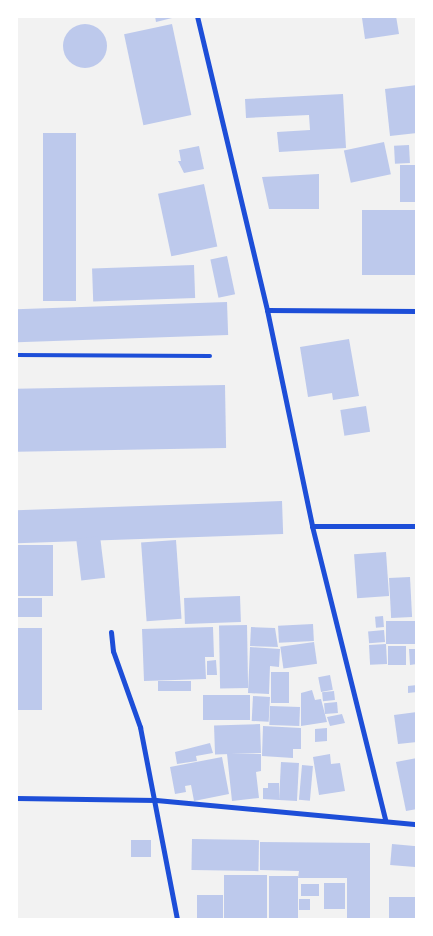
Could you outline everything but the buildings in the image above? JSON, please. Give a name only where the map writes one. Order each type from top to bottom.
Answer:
[{"type":"street","points":[[197,16],[267,310],[312,526],[385,820]]},
{"type":"street","points":[[267,310],[417,311]]},
{"type":"street","points":[[312,526],[417,526]]},
{"type":"street","points":[[111,632],[113,651],[140,727],[156,800],[177,920]]},
{"type":"street","points":[[16,798],[156,800],[417,824]]},
{"type":"lane","points":[[16,355],[210,356]]}]
